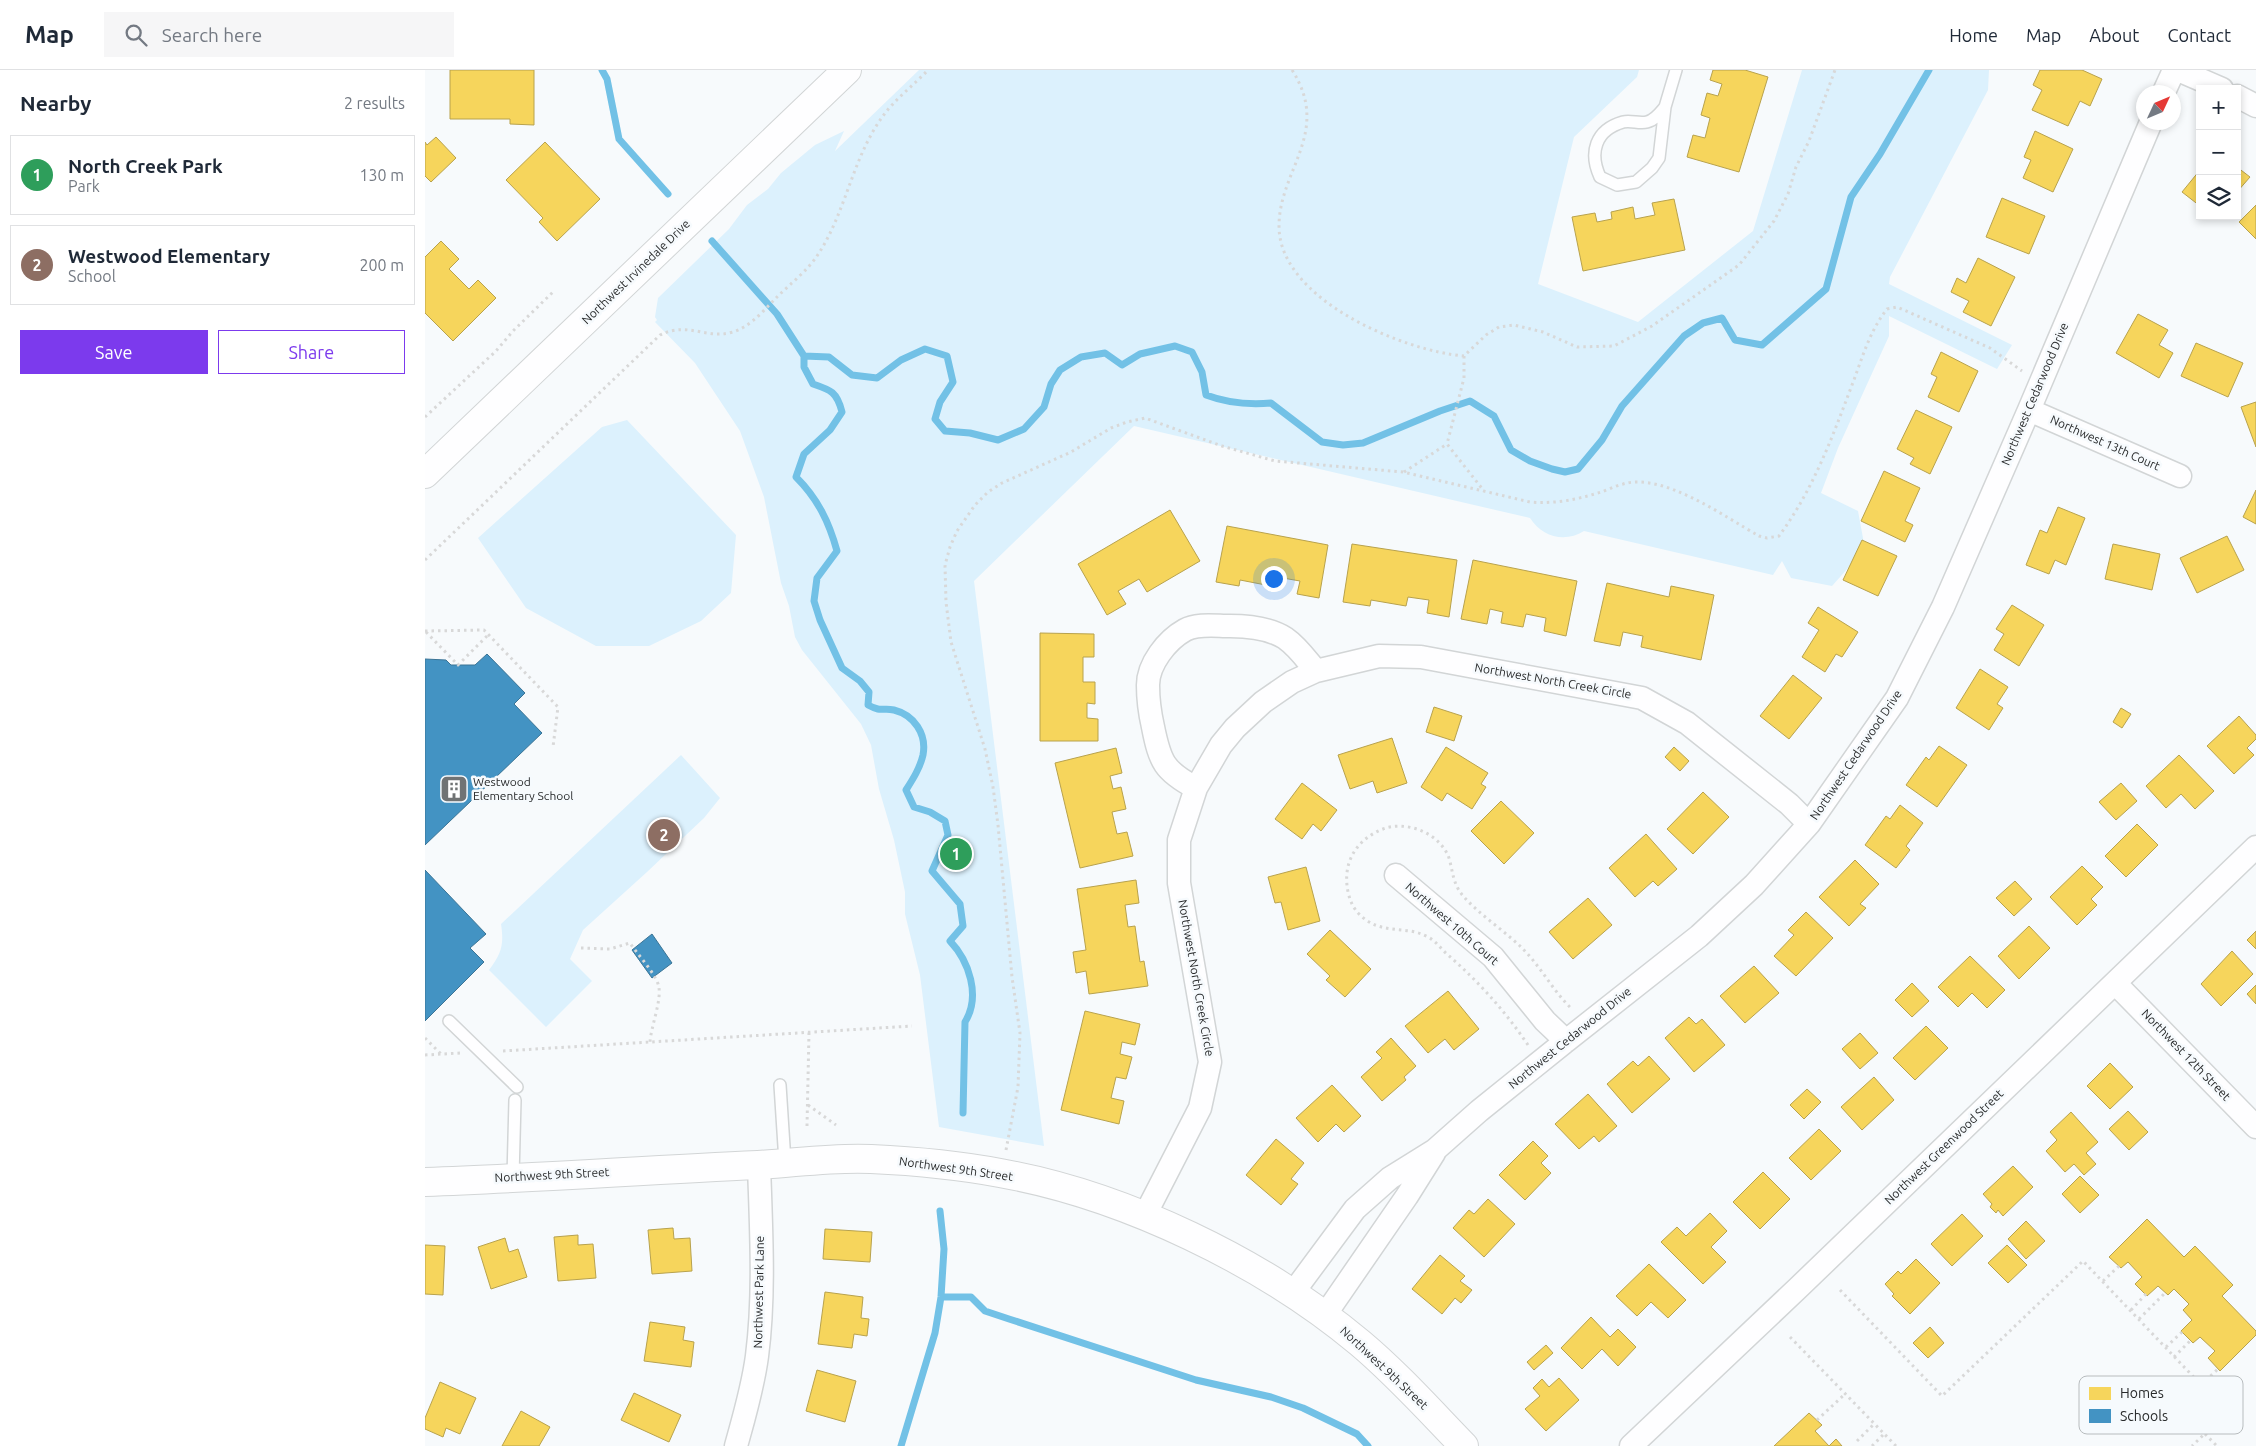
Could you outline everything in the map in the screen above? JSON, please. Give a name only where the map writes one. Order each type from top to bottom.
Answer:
[{"type":"street","name":"Northwest Irvinedale Drive","points":[[425,474],[847,70]]},
{"type":"street","points":[[2168,85],[2176,70],[2213,85]]},
{"type":"street","points":[[2241,98],[2256,106]]},
{"type":"street","name":"Northwest Cedarwood Drive","points":[[1293,1294],[1355,1209],[1390,1178],[1435,1150],[1566,1041],[1699,936],[1754,885],[1809,824],[1897,698],[1943,606],[2029,410],[2148,130]]},
{"type":"street","name":"Northwest 13th Court","points":[[2029,410],[2180,476]]},
{"type":"street","points":[[1196,788],[1175,777],[1164,764],[1157,745],[1152,721],[1148,684],[1152,669],[1168,642],[1186,629],[1208,625],[1243,626],[1269,631],[1283,637],[1295,646],[1316,671]]},
{"type":"street","name":"Northwest North Creek Circle","points":[[1144,1217],[1200,1108],[1211,1062],[1179,883],[1179,840],[1196,788],[1210,762],[1235,728],[1270,697],[1292,682],[1316,671],[1379,656],[1421,657],[1643,698],[1687,723],[1789,804],[1809,824]]},
{"type":"street","name":"Northwest Greenwood Street","points":[[1631,1446],[2256,847]]},
{"type":"street","name":"Northwest 10th Court","points":[[1396,875],[1493,957],[1545,1021],[1566,1041]]},
{"type":"street","name":"Northwest 12th Street","points":[[2115,983],[2256,1127]]},
{"type":"street","name":"Northwest Cedarwood Drive","points":[[1325,1315],[1407,1196],[1435,1150]]},
{"type":"street","name":"Northwest 9th Street","points":[[425,1182],[869,1159],[936,1164],[1001,1173],[1064,1189],[1144,1217],[1209,1245],[1293,1294],[1325,1315],[1392,1372],[1464,1446]]},
{"type":"street","name":"Northwest Park Lane","points":[[736,1446],[748,1400],[759,1337],[772,1163]]},
{"type":"lane","points":[[1665,108],[1657,117],[1647,122],[1624,122],[1607,130],[1596,144],[1594,164],[1600,177],[1617,185],[1635,182],[1652,168],[1659,158],[1665,108],[1676,70]]},
{"type":"lane","points":[[449,1021],[517,1087]]},
{"type":"lane","points":[[772,1163],[780,1085]]},
{"type":"lane","points":[[513,1177],[515,1100]]},
{"type":"path","points":[[425,560],[660,335],[683,328],[721,336],[729,335],[751,321],[796,278],[817,257],[830,231],[862,151],[883,115],[928,70]]},
{"type":"path","points":[[1293,70],[1307,112],[1307,127],[1281,208],[1279,226],[1281,240],[1293,268],[1306,285],[1330,304],[1357,321],[1421,349],[1446,355],[1465,356]]},
{"type":"path","points":[[1403,472],[1447,444],[1464,378],[1465,356],[1486,335],[1499,327],[1514,325],[1543,332],[1577,347],[1614,346],[1652,326],[1739,265],[1774,221],[1788,194],[1796,167],[1809,141],[1835,70]]},
{"type":"path","points":[[425,417],[496,351],[513,331],[554,291]]},
{"type":"path","points":[[1001,1173],[1019,1087],[1021,1033],[1012,977],[993,787],[985,749],[951,642],[946,602],[945,565],[957,531],[975,505],[995,487],[1071,452],[1111,428],[1145,418],[1222,446],[1275,461],[1403,472],[1508,498],[1549,503],[1570,501],[1599,493],[1624,483],[1652,482],[1693,498],[1759,536],[1767,538],[1779,536],[1794,515],[1812,483],[1828,447],[1869,338],[1887,310],[1897,307],[1990,348],[2021,368],[2023,374],[2040,383]]},
{"type":"path","points":[[1447,444],[1485,491]]},
{"type":"path","points":[[425,631],[484,630],[558,707],[553,747]]},
{"type":"path","points":[[425,631],[458,665],[488,635]]},
{"type":"path","points":[[581,948],[610,949],[630,943],[659,987],[659,998],[653,1019],[650,1042]]},
{"type":"path","points":[[425,1056],[912,1026]]},
{"type":"path","points":[[807,1126],[809,1032]]},
{"type":"path","points":[[425,1038],[442,1054]]},
{"type":"path","points":[[808,1105],[836,1125]]},
{"type":"path","points":[[1840,1290],[1942,1396],[2083,1261],[2193,1376]]},
{"type":"path","points":[[2103,1281],[2119,1266]]},
{"type":"path","points":[[2139,1319],[2165,1293]]},
{"type":"path","points":[[2131,1310],[2145,1294]]},
{"type":"path","points":[[2166,1347],[2182,1332]]},
{"type":"path","points":[[1790,1337],[1896,1446]]},
{"type":"path","points":[[2174,1356],[2191,1340]]},
{"type":"path","points":[[2211,1376],[2218,1369]]},
{"type":"path","points":[[1817,1420],[1845,1394]]},
{"type":"path","points":[[1857,1441],[1875,1424]]},
{"type":"path","points":[[1871,1446],[1884,1434]]},
{"type":"path","points":[[2192,1446],[2205,1434],[2217,1446]]},
{"type":"shaded area","points":[[919,70],[1639,70],[1637,77],[1574,137],[1538,284],[1638,322],[1753,231],[1802,70],[1989,70],[1988,90],[1890,277],[1889,284],[2012,345],[1997,369],[1889,316],[1889,336],[1838,448],[1821,493],[1858,511],[1865,549],[1832,586],[1791,578],[1782,561],[1773,575],[1584,531],[1569,537],[1554,536],[1541,530],[1530,518],[1134,426],[974,581],[1044,1146],[939,1127],[920,975],[905,914],[905,892],[894,840],[879,789],[871,745],[861,724],[802,650],[795,637],[789,606],[781,583],[764,497],[740,431],[695,363],[655,322],[657,320],[655,317],[658,298],[729,229],[747,205],[768,189],[781,173],[815,145],[844,131],[835,151]]},
{"type":"shaded area","points":[[627,420],[736,535],[731,593],[701,621],[649,646],[596,646],[526,608],[478,538],[602,427]]},
{"type":"shaded area","points":[[681,755],[720,798],[704,818],[583,930],[570,959],[592,981],[546,1027],[489,970],[501,948],[501,924]]},
{"type":"building: Homes","points":[[450,70],[534,70],[534,125],[510,124],[510,119],[450,119]]},
{"type":"building: Homes","points":[[1713,70],[1745,70],[1768,77],[1739,172],[1687,157],[1693,135],[1705,138],[1710,118],[1701,115],[1707,93],[1718,96],[1722,84],[1710,80]]},
{"type":"building: Homes","points":[[2040,70],[2082,70],[2102,79],[2090,106],[2080,101],[2068,126],[2032,110],[2042,90],[2033,85]]},
{"type":"building: Homes","points":[[2035,131],[2073,149],[2053,192],[2023,178],[2031,160],[2024,157]]},
{"type":"building: Homes","points":[[436,137],[456,158],[431,182],[425,176],[425,142],[427,145]]},
{"type":"building: Homes","points":[[545,142],[600,199],[557,241],[539,222],[543,218],[506,180]]},
{"type":"building: Homes","points":[[2241,170],[2250,177],[2241,187]]},
{"type":"building: Homes","points":[[2196,175],[2196,203],[2182,192]]},
{"type":"building: Homes","points":[[2002,198],[2045,216],[2029,254],[1986,237]]},
{"type":"building: Homes","points":[[1674,199],[1685,250],[1583,271],[1572,217],[1595,213],[1597,222],[1612,219],[1611,212],[1633,207],[1635,219],[1655,215],[1652,203]]},
{"type":"building: Homes","points":[[2256,205],[2256,239],[2239,222]]},
{"type":"building: Homes","points":[[441,241],[459,259],[449,269],[469,289],[478,280],[496,298],[453,341],[425,313],[425,257]]},
{"type":"building: Homes","points":[[1978,258],[2015,277],[1991,326],[1963,312],[1969,301],[1951,292],[1957,278],[1966,283]]},
{"type":"building: Homes","points":[[2138,314],[2168,330],[2159,345],[2173,353],[2159,378],[2116,353]]},
{"type":"building: Homes","points":[[2196,343],[2243,363],[2228,397],[2181,376]]},
{"type":"building: Homes","points":[[1941,352],[1978,371],[1959,412],[1928,397],[1937,377],[1931,374]]},
{"type":"building: Homes","points":[[2256,402],[2256,447],[2241,407]]},
{"type":"building: Homes","points":[[1916,410],[1952,427],[1930,474],[1910,464],[1914,458],[1897,449]]},
{"type":"building: Homes","points":[[1884,471],[1920,488],[1905,521],[1913,525],[1905,542],[1861,521]]},
{"type":"building: Homes","points":[[2256,490],[2256,524],[2243,517]]},
{"type":"building: Homes","points":[[2058,507],[2085,518],[2066,565],[2055,560],[2049,574],[2026,565],[2040,530],[2047,533]]},
{"type":"building: Homes","points":[[1170,510],[1200,561],[1147,592],[1139,579],[1118,591],[1126,604],[1107,615],[1078,564]]},
{"type":"building: Homes","points":[[1227,526],[1328,545],[1319,598],[1297,594],[1300,581],[1277,577],[1276,587],[1240,580],[1239,586],[1216,582]]},
{"type":"building: Homes","points":[[2227,536],[2244,570],[2197,593],[2180,558]]},
{"type":"building: Homes","points":[[1862,540],[1897,556],[1878,596],[1843,580]]},
{"type":"building: Homes","points":[[1352,544],[1457,560],[1449,617],[1427,613],[1429,600],[1408,597],[1406,606],[1371,600],[1370,606],[1343,602]]},
{"type":"building: Homes","points":[[2113,544],[2160,554],[2152,590],[2105,579]]},
{"type":"building: Homes","points":[[1473,560],[1577,581],[1566,636],[1544,631],[1546,618],[1526,614],[1523,627],[1501,623],[1503,612],[1490,609],[1487,624],[1461,619]]},
{"type":"building: Homes","points":[[1607,583],[1669,597],[1671,586],[1714,595],[1701,660],[1641,647],[1643,636],[1623,632],[1620,646],[1594,641]]},
{"type":"building: Homes","points":[[2012,605],[2044,625],[2019,666],[1994,650],[2004,634],[1996,629]]},
{"type":"building: Homes","points":[[1818,607],[1858,632],[1842,657],[1836,654],[1825,672],[1802,657],[1819,630],[1808,623]]},
{"type":"building: Homes","points":[[1040,633],[1094,634],[1094,657],[1083,657],[1083,682],[1095,682],[1095,704],[1087,703],[1087,718],[1098,719],[1098,741],[1040,741]]},
{"type":"building: Homes","points":[[1980,669],[2008,687],[1997,704],[2003,708],[1989,730],[1956,708]]},
{"type":"building: Homes","points":[[1793,675],[1822,698],[1789,739],[1760,716]]},
{"type":"building: Homes","points":[[1434,707],[1462,716],[1454,741],[1426,732]]},
{"type":"building: Homes","points":[[2121,708],[2131,714],[2122,728],[2113,722]]},
{"type":"building: Homes","points":[[2239,716],[2256,735],[2256,739],[2247,748],[2254,755],[2234,774],[2207,746]]},
{"type":"building: Homes","points":[[1392,738],[1407,783],[1377,793],[1373,781],[1350,789],[1338,755]]},
{"type":"building: Homes","points":[[1939,746],[1967,765],[1937,807],[1906,785],[1926,757],[1929,760]]},
{"type":"building: Homes","points":[[1446,747],[1488,773],[1481,784],[1486,787],[1472,809],[1447,793],[1442,801],[1421,787]]},
{"type":"building: Homes","points":[[1674,747],[1689,761],[1680,771],[1665,757]]},
{"type":"building: Homes","points":[[1116,748],[1122,773],[1110,776],[1113,789],[1121,787],[1126,809],[1112,812],[1117,834],[1127,832],[1133,856],[1080,868],[1055,763]]},
{"type":"building: Homes","points":[[2179,755],[2214,791],[2195,809],[2181,794],[2166,808],[2146,786]]},
{"type":"building: Homes","points":[[1302,783],[1337,810],[1321,831],[1313,824],[1302,839],[1275,819]]},
{"type":"building: Homes","points":[[2121,783],[2137,801],[2116,820],[2099,802]]},
{"type":"building: Homes","points":[[1703,792],[1729,817],[1693,854],[1667,829]]},
{"type":"building: Homes","points":[[1501,801],[1534,833],[1504,864],[1471,831]]},
{"type":"building: Homes","points":[[1900,805],[1923,823],[1906,846],[1910,850],[1896,868],[1865,845],[1886,816],[1890,819]]},
{"type":"building: Homes","points":[[2137,824],[2158,845],[2126,877],[2105,856]]},
{"type":"building: Homes","points":[[1646,834],[1677,869],[1658,886],[1653,881],[1635,897],[1609,868]]},
{"type":"building: Homes","points":[[1855,860],[1879,884],[1860,904],[1866,908],[1849,926],[1819,897]]},
{"type":"building: Homes","points":[[2082,866],[2103,887],[2091,899],[2097,905],[2077,925],[2050,897]]},
{"type":"building: Homes","points":[[1306,867],[1320,921],[1288,930],[1281,902],[1275,903],[1268,877]]},
{"type":"building: Homes","points":[[1136,880],[1139,903],[1125,905],[1128,927],[1135,926],[1140,962],[1144,961],[1148,986],[1089,994],[1086,971],[1076,973],[1073,952],[1086,950],[1077,889]]},
{"type":"building: Homes","points":[[2015,881],[2032,899],[2014,916],[1996,898]]},
{"type":"building: Homes","points":[[1588,898],[1612,925],[1573,959],[1549,932]]},
{"type":"building: Homes","points":[[1806,912],[1833,938],[1796,976],[1774,956],[1794,935],[1788,930]]},
{"type":"building: Homes","points":[[2029,926],[2050,948],[2019,979],[1998,956]]},
{"type":"building: Homes","points":[[1330,930],[1371,969],[1345,997],[1326,980],[1330,976],[1307,954]]},
{"type":"building: Homes","points":[[2256,931],[2256,949],[2247,940]]},
{"type":"building: Homes","points":[[2232,951],[2253,974],[2221,1006],[2201,984]]},
{"type":"building: Homes","points":[[1970,956],[2005,990],[1987,1008],[1972,993],[1958,1007],[1938,987]]},
{"type":"building: Homes","points":[[1754,966],[1779,993],[1745,1023],[1720,996]]},
{"type":"building: Homes","points":[[1912,983],[1929,1001],[1912,1017],[1895,1000]]},
{"type":"building: Homes","points":[[2256,985],[2256,1004],[2247,994]]},
{"type":"building: Homes","points":[[1448,991],[1479,1029],[1454,1050],[1445,1039],[1428,1053],[1405,1026]]},
{"type":"building: Homes","points":[[1085,1011],[1140,1024],[1135,1045],[1122,1042],[1120,1054],[1132,1057],[1126,1079],[1116,1077],[1111,1098],[1124,1101],[1119,1124],[1061,1110]]},
{"type":"building: Homes","points":[[1689,1017],[1696,1024],[1702,1019],[1725,1045],[1694,1072],[1665,1038]]},
{"type":"building: Homes","points":[[1926,1026],[1948,1048],[1915,1080],[1893,1058]]},
{"type":"building: Homes","points":[[1860,1033],[1878,1053],[1860,1069],[1842,1049]]},
{"type":"building: Homes","points":[[1391,1038],[1416,1066],[1404,1077],[1406,1080],[1382,1101],[1361,1077],[1382,1058],[1376,1052]]},
{"type":"building: Homes","points":[[1649,1056],[1670,1079],[1632,1113],[1607,1084],[1633,1061],[1638,1066]]},
{"type":"building: Homes","points":[[2110,1063],[2133,1087],[2110,1109],[2087,1086]]},
{"type":"building: Homes","points":[[1874,1077],[1894,1100],[1862,1130],[1841,1107]]},
{"type":"building: Homes","points":[[1332,1085],[1361,1116],[1344,1132],[1336,1124],[1318,1142],[1296,1118]]},
{"type":"building: Homes","points":[[1807,1089],[1821,1102],[1804,1119],[1790,1105]]},
{"type":"building: Homes","points":[[1588,1094],[1617,1126],[1599,1142],[1594,1136],[1579,1149],[1555,1124]]},
{"type":"building: Homes","points":[[2128,1111],[2148,1132],[2129,1150],[2109,1129]]},
{"type":"building: Homes","points":[[2071,1112],[2098,1142],[2086,1153],[2096,1164],[2084,1175],[2074,1164],[2065,1172],[2046,1151],[2057,1140],[2050,1132]]},
{"type":"building: Homes","points":[[1819,1129],[1841,1151],[1811,1180],[1789,1158]]},
{"type":"building: Homes","points":[[1276,1139],[1304,1163],[1291,1179],[1298,1184],[1281,1205],[1246,1175]]},
{"type":"building: Homes","points":[[1533,1141],[1548,1156],[1541,1163],[1551,1173],[1525,1200],[1499,1175]]},
{"type":"building: Homes","points":[[2013,1166],[2033,1187],[2003,1216],[1998,1210],[1996,1213],[1990,1207],[1992,1204],[1983,1194]]},
{"type":"building: Homes","points":[[1763,1172],[1790,1199],[1760,1229],[1733,1202]]},
{"type":"building: Homes","points":[[2080,1176],[2099,1195],[2080,1213],[2062,1194]]},
{"type":"building: Homes","points":[[1488,1199],[1515,1224],[1484,1257],[1453,1228],[1469,1210],[1474,1214]]},
{"type":"building: Homes","points":[[1710,1213],[1727,1231],[1711,1247],[1726,1262],[1703,1284],[1661,1242],[1677,1227],[1686,1236]]},
{"type":"building: Homes","points":[[1962,1214],[1983,1236],[1952,1266],[1931,1244]]},
{"type":"building: Homes","points":[[2147,1219],[2184,1257],[2195,1246],[2233,1285],[2222,1296],[2256,1331],[2256,1335],[2220,1371],[2208,1358],[2215,1351],[2200,1337],[2193,1343],[2181,1331],[2192,1320],[2183,1310],[2189,1304],[2174,1289],[2168,1295],[2158,1286],[2147,1296],[2135,1284],[2142,1277],[2128,1262],[2121,1268],[2109,1257]]},
{"type":"building: Homes","points":[[2026,1221],[2045,1241],[2026,1259],[2008,1239]]},
{"type":"building: Homes","points":[[673,1228],[674,1239],[690,1238],[692,1271],[652,1274],[648,1230]]},
{"type":"building: Homes","points":[[825,1229],[872,1232],[870,1262],[823,1259]]},
{"type":"building: Homes","points":[[578,1235],[578,1245],[593,1244],[596,1278],[558,1281],[554,1237]]},
{"type":"building: Homes","points":[[505,1238],[509,1252],[518,1249],[527,1277],[491,1289],[478,1247]]},
{"type":"building: Homes","points":[[425,1245],[445,1246],[443,1295],[425,1294]]},
{"type":"building: Homes","points":[[2007,1245],[2027,1265],[2008,1283],[1988,1263]]},
{"type":"building: Homes","points":[[1440,1255],[1465,1276],[1460,1281],[1472,1290],[1461,1303],[1455,1298],[1442,1314],[1412,1289]]},
{"type":"building: Homes","points":[[1916,1259],[1940,1283],[1910,1314],[1892,1296],[1894,1294],[1885,1284],[1898,1271],[1901,1274]]},
{"type":"building: Homes","points":[[1649,1264],[1686,1300],[1668,1318],[1651,1302],[1637,1316],[1616,1296]]},
{"type":"building: Homes","points":[[825,1292],[863,1297],[861,1318],[869,1319],[867,1336],[854,1334],[852,1348],[818,1344]]},
{"type":"building: Homes","points":[[1591,1317],[1610,1337],[1618,1329],[1636,1347],[1618,1366],[1602,1349],[1582,1369],[1561,1348]]},
{"type":"building: Homes","points":[[650,1322],[685,1327],[683,1340],[694,1342],[691,1367],[644,1361]]},
{"type":"building: Homes","points":[[1930,1327],[1944,1343],[1928,1358],[1913,1343]]},
{"type":"building: Homes","points":[[1546,1345],[1553,1353],[1534,1370],[1527,1362]]},
{"type":"building: Homes","points":[[817,1370],[856,1381],[845,1422],[806,1411]]},
{"type":"building: Homes","points":[[1559,1378],[1579,1400],[1546,1431],[1525,1409],[1540,1396],[1533,1388],[1542,1379],[1549,1387]]},
{"type":"building: Homes","points":[[440,1382],[476,1398],[460,1434],[446,1428],[443,1437],[425,1429],[425,1418]]},
{"type":"building: Homes","points":[[634,1393],[681,1415],[669,1442],[621,1420]]},
{"type":"building: Homes","points":[[521,1411],[550,1427],[539,1446],[502,1446]]},
{"type":"building: Homes","points":[[1809,1413],[1822,1425],[1815,1431],[1829,1446],[1774,1446]]},
{"type":"building: Homes","points":[[1836,1439],[1842,1446],[1829,1446]]},
{"type":"building: Schools","name":"Westwood Elementary School","points":[[487,654],[525,693],[514,704],[542,733],[425,845],[425,659],[446,660],[451,665],[475,665]]},
{"type":"building: Schools","points":[[425,870],[486,934],[470,948],[484,962],[425,1021]]},
{"type":"building: Schools","points":[[652,934],[672,963],[652,978],[632,950]]},
{"type":"waterway","points":[[602,70],[607,79],[619,139],[668,194]]},
{"type":"waterway","points":[[804,356],[829,357],[852,375],[877,378],[901,360],[925,349],[947,356],[953,382],[940,402],[935,419],[945,431],[970,433],[998,440],[1024,429],[1044,407],[1051,384],[1060,370],[1081,357],[1105,353],[1122,365],[1140,354],[1175,346],[1192,352],[1202,372],[1206,395],[1237,403],[1271,403],[1322,442],[1343,445],[1363,443],[1440,411],[1470,401],[1494,416],[1511,450],[1530,461],[1552,469],[1565,472],[1578,469],[1602,440],[1622,406],[1684,336],[1703,323],[1722,318],[1735,340],[1762,345],[1826,289],[1851,197],[1880,154],[1929,70]]},
{"type":"waterway","points":[[712,241],[777,314],[804,356],[804,367],[813,384],[832,393],[838,400],[842,412],[830,430],[804,454],[796,477],[811,494],[822,511],[837,551],[817,578],[814,601],[820,620],[842,668],[860,681],[869,692],[868,705],[879,709],[894,710],[908,716],[918,726],[921,733],[924,747],[922,760],[906,790],[914,807],[930,812],[945,821],[948,835],[932,871],[960,904],[963,926],[950,941],[963,958],[971,979],[972,1001],[970,1012],[965,1022],[963,1113]]},
{"type":"waterway","points":[[901,1446],[935,1333],[941,1297],[944,1249],[940,1211]]},
{"type":"waterway","points":[[941,1297],[971,1297],[985,1311],[1196,1380],[1271,1397],[1303,1408],[1357,1434],[1368,1446]]},
{"type":"place","name":"Westwood Elementary School","points":[[454,789]]},
{"type":"place","name":"Westwood Elementary","points":[[664,835]]},
{"type":"place","name":"North Creek Park","points":[[956,854]]}]
